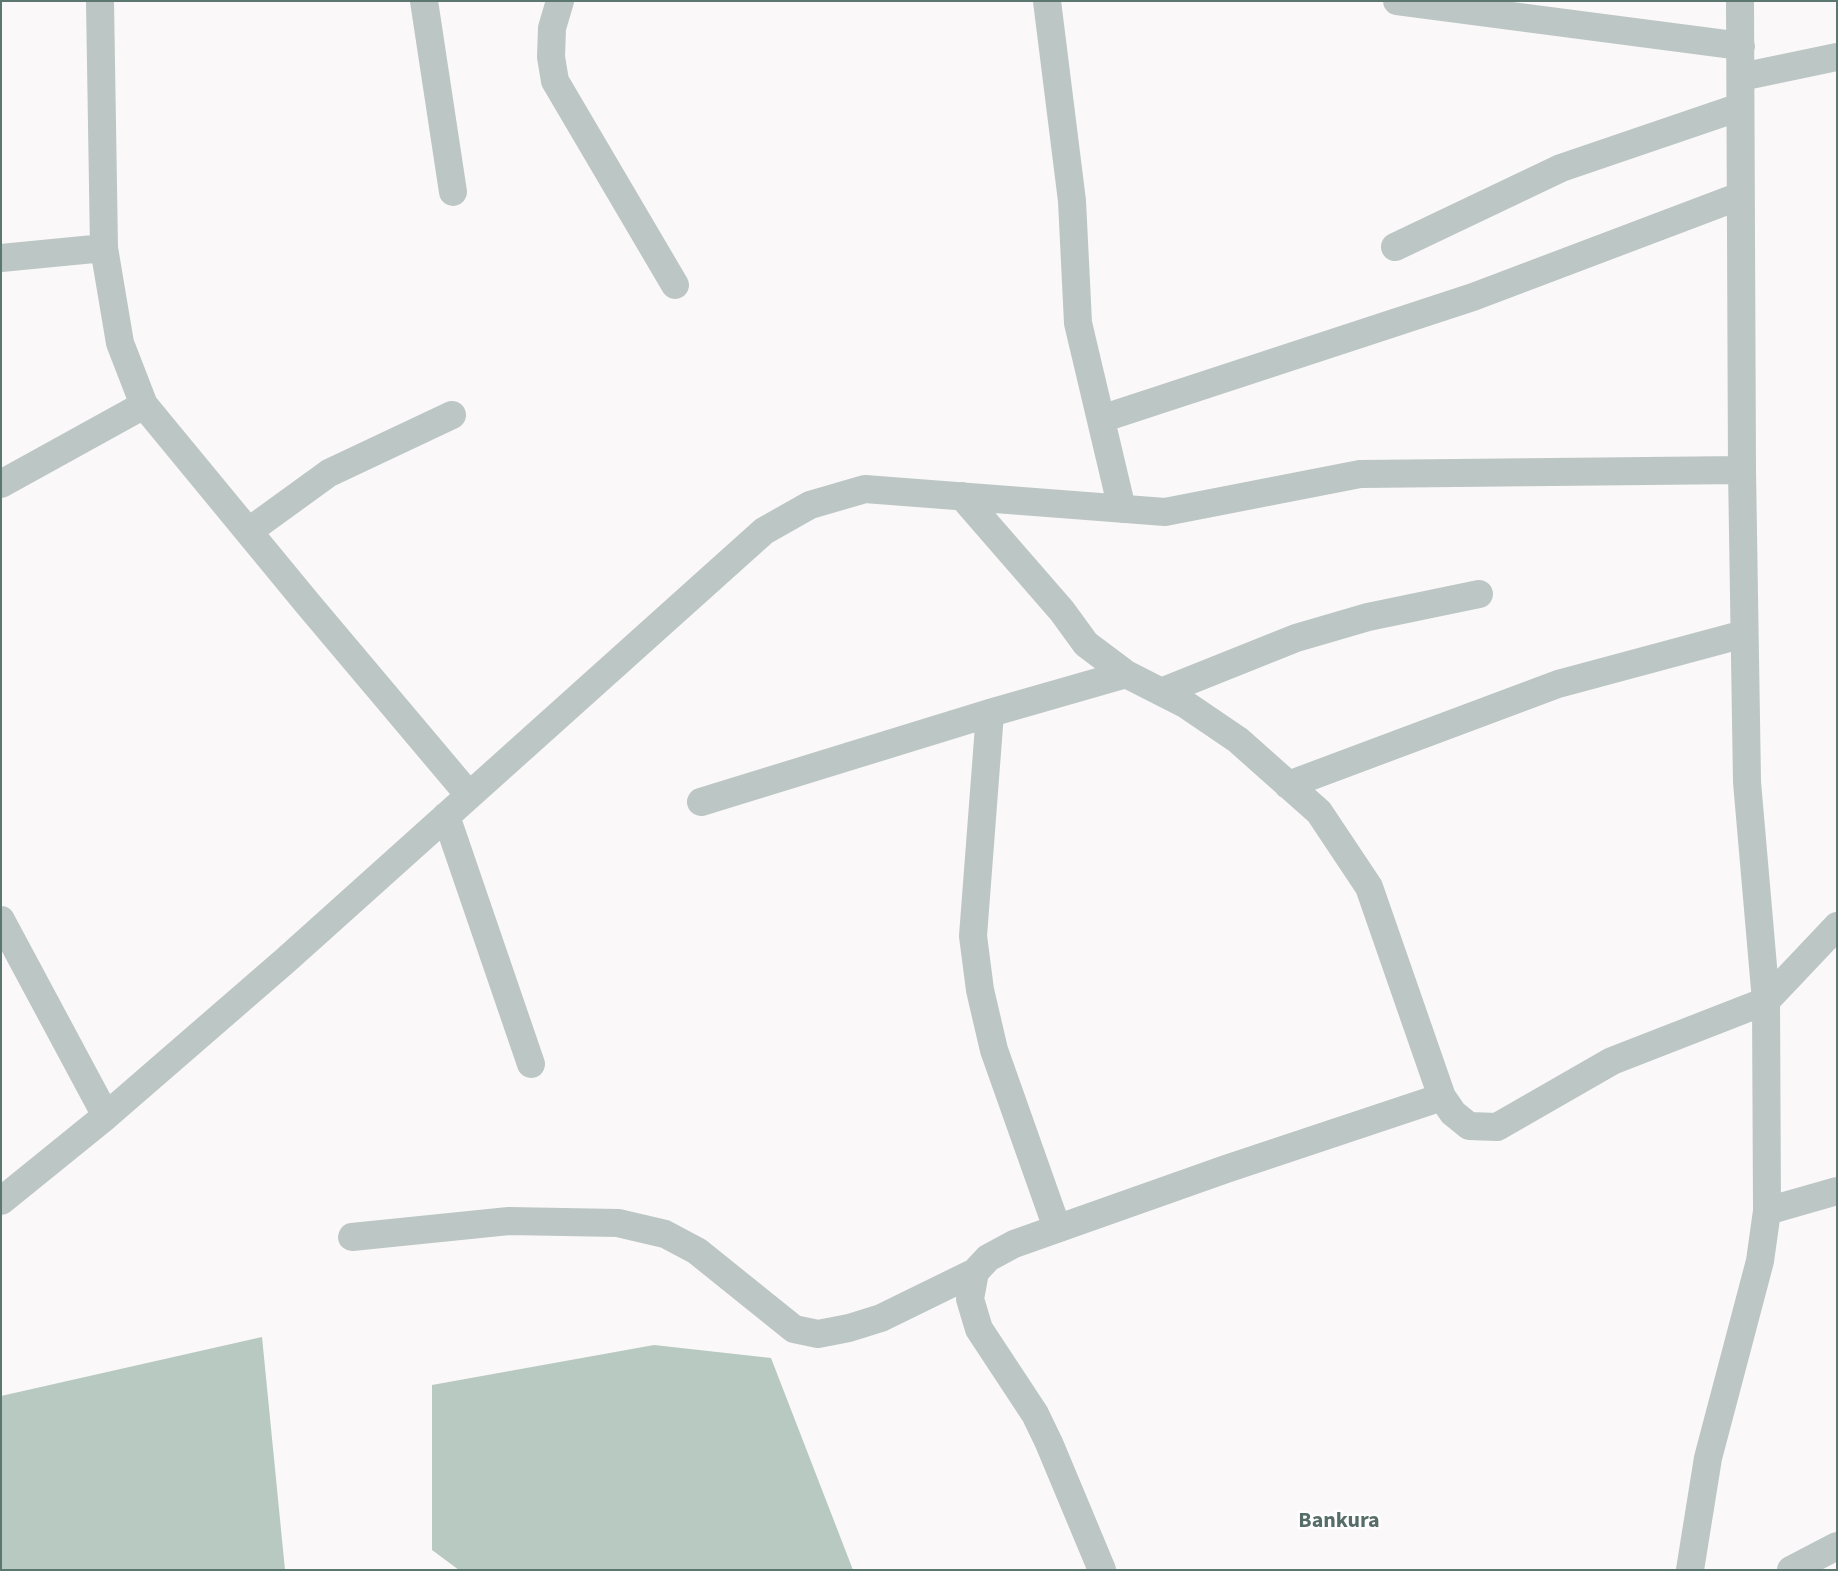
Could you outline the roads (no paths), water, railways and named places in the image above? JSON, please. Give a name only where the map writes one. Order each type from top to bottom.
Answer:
[{"type":"street","points":[[100,1],[104,248],[120,343],[144,405],[314,612],[469,795]]},
{"type":"street","points":[[424,1],[452,192]]},
{"type":"street","points":[[560,1],[552,28],[550,57],[555,80],[675,285]]},
{"type":"street","points":[[1047,1],[1071,192],[1078,323],[1122,509]]},
{"type":"street","points":[[1397,1],[1741,46]]},
{"type":"street","points":[[1690,1570],[1708,1458],[1760,1262],[1767,1211],[1766,1001],[1747,782],[1742,470],[1740,1]]},
{"type":"street","points":[[1741,77],[1837,57]]},
{"type":"street","points":[[1395,247],[1562,168],[1740,107]]},
{"type":"street","points":[[1101,419],[1473,298],[1740,196]]},
{"type":"street","points":[[1,258],[104,248]]},
{"type":"street","points":[[1,484],[144,405]]},
{"type":"street","points":[[249,531],[329,473],[452,415]]},
{"type":"street","points":[[1,1201],[106,1116],[286,960],[764,531],[810,505],[865,490],[1165,512],[1360,474],[1742,470]]},
{"type":"street","points":[[962,496],[1062,611],[1086,644],[1126,674],[1185,704],[1238,740],[1319,812],[1369,887],[1442,1097],[1453,1113],[1469,1126],[1497,1127],[1612,1061],[1766,1001],[1837,926]]},
{"type":"street","points":[[1161,692],[1296,638],[1368,617],[1479,594]]},
{"type":"street","points":[[1288,785],[1558,684],[1744,634]]},
{"type":"street","points":[[701,802],[990,713],[1126,674]]},
{"type":"street","points":[[990,713],[973,936],[974,945],[980,990],[994,1050],[1057,1228]]},
{"type":"street","points":[[446,816],[531,1064]]},
{"type":"street","points":[[1,920],[106,1116]]},
{"type":"street","points":[[352,1237],[509,1221],[618,1223],[665,1234],[697,1251],[794,1329],[818,1334],[849,1328],[881,1318],[975,1272],[988,1258],[1014,1244],[1226,1168],[1442,1097]]},
{"type":"street","points":[[1767,1211],[1837,1191]]},
{"type":"street","points":[[975,1272],[970,1299],[979,1329],[1035,1414],[1102,1570]]},
{"type":"street","points":[[1791,1570],[1837,1546]]},
{"type":"district","name":"Bankura","points":[[1339,1522]]}]
